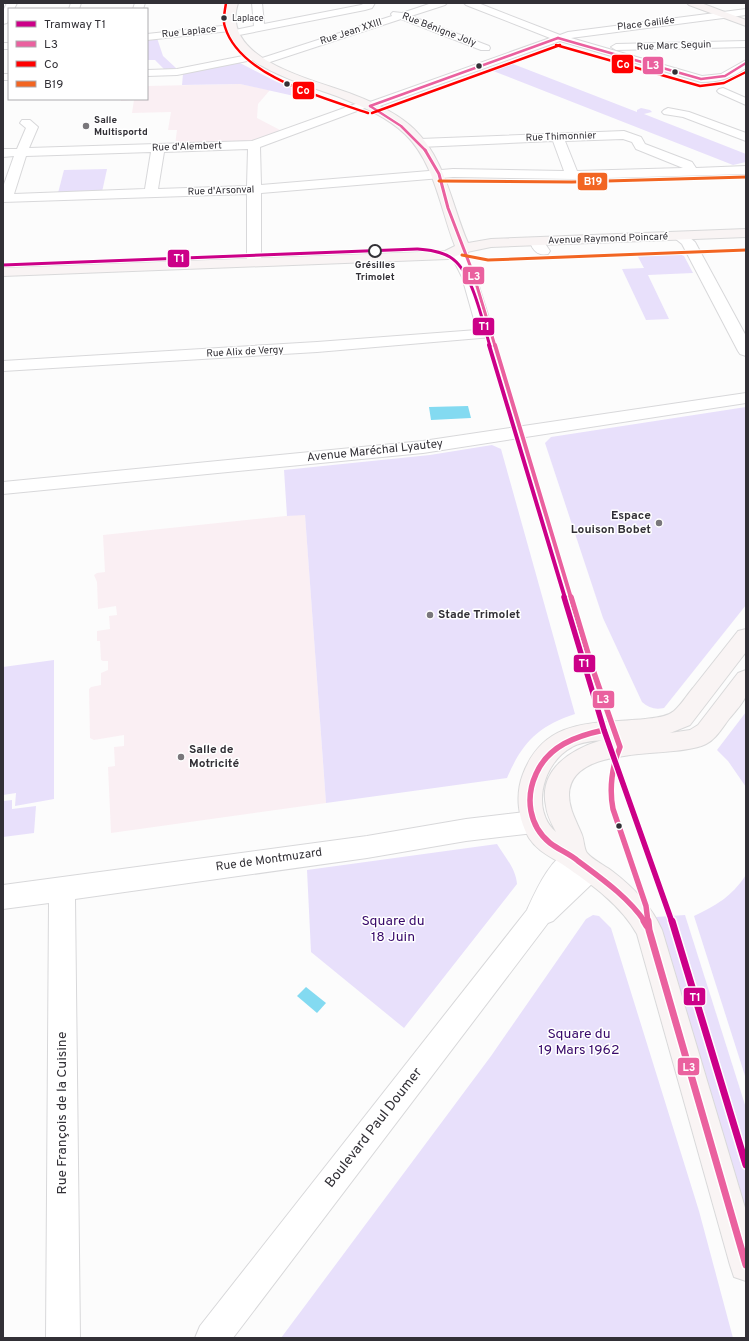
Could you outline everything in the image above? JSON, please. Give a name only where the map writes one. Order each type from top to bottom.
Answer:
[{"type":"main road","points":[[3,272],[254,257],[448,255],[463,248],[451,218],[439,174],[428,153],[420,143],[400,123],[367,105],[301,81],[257,59],[232,31],[230,13],[233,3]]},
{"type":"main road","points":[[692,3],[729,14],[746,23]]},
{"type":"main road","points":[[720,3],[745,12]]},
{"type":"main road","name":"Avenue Raymond Poincaré","points":[[463,248],[488,253],[540,246],[684,240],[746,233]]},
{"type":"main road","name":"Avenue Raymond Poincaré","points":[[684,240],[746,243]]},
{"type":"main road","points":[[746,637],[682,718],[664,725],[604,730],[571,737],[557,745],[544,758],[537,769],[531,794],[531,806],[534,822],[544,838],[627,898],[649,930],[746,1265]]},
{"type":"main road","points":[[582,864],[560,815],[556,802],[559,782],[564,773],[580,759],[600,750],[652,745],[697,738],[706,732],[746,679]]},
{"type":"street","points":[[257,3],[259,29]]},
{"type":"street","name":"Rue Jean XXIII","points":[[148,73],[177,72],[257,59],[442,3]]},
{"type":"street","points":[[469,3],[558,38],[701,79],[718,79],[729,75],[746,63]]},
{"type":"street","name":"Rue Laplace","points":[[148,37],[259,29],[362,8],[373,4]]},
{"type":"street","points":[[3,21],[8,11]]},
{"type":"street","name":"Rue Bénigne Joly","points":[[389,11],[485,48]]},
{"type":"street","name":"Place Galilée","points":[[367,105],[573,34],[745,12]]},
{"type":"street","name":"Rue Marc Seguin","points":[[603,50],[612,48],[746,44]]},
{"type":"street","points":[[701,79],[715,90],[723,91],[746,102]]},
{"type":"street","points":[[718,79],[723,91]]},
{"type":"street","name":"Rue d'Alembert","points":[[3,153],[254,145],[367,105]]},
{"type":"street","points":[[668,112],[685,114],[746,137]]},
{"type":"street","points":[[5,198],[32,128],[26,123]]},
{"type":"street","name":"Rue Thimonnier","points":[[420,143],[624,135],[637,140],[640,146],[688,165],[692,171]]},
{"type":"street","points":[[557,137],[572,175]]},
{"type":"street","points":[[254,145],[254,257]]},
{"type":"street","points":[[151,194],[158,148]]},
{"type":"street","name":"Rue d'Arsonval","points":[[5,198],[253,190],[439,174],[572,175],[746,170]]},
{"type":"street","points":[[684,240],[746,351]]},
{"type":"street","name":"Rue Alix de Vergy","points":[[3,366],[317,347],[486,334],[469,277],[459,257],[463,248]]},
{"type":"street","name":"Avenue Maréchal Lyautey","points":[[3,488],[423,447],[746,398]]},
{"type":"street","name":"Rue de Montmuzard","points":[[3,897],[368,846],[466,830],[534,822]]},
{"type":"street","name":"Boulevard Paul Doumer","points":[[212,1338],[536,919],[565,894],[582,864]]},
{"type":"street","name":"Rue François de la Cuisine","points":[[62,889],[63,1338]]},
{"type":"shaded area","points":[[240,84],[270,90],[258,104],[257,118],[282,131],[249,142],[175,145],[177,130],[168,130],[171,112],[132,113],[134,100],[148,100],[148,86]]},
{"type":"shaded area","points":[[305,514],[326,803],[111,833],[108,767],[115,766],[114,747],[124,746],[124,735],[94,740],[90,738],[89,689],[91,687],[101,685],[101,673],[108,670],[108,661],[101,660],[100,641],[97,641],[97,631],[110,629],[109,616],[117,615],[116,606],[98,609],[97,582],[94,575],[105,572],[103,535]]},
{"type":"green space","points":[[148,38],[157,38],[163,56],[177,69],[166,71],[155,60],[148,60]]},
{"type":"green space","points":[[238,62],[277,82],[322,98],[303,98],[240,84],[182,85],[183,74]]},
{"type":"green space","points":[[508,62],[637,112],[637,110],[641,108],[650,110],[652,112],[644,114],[746,154],[746,162],[733,165],[488,69]]},
{"type":"green space","points":[[107,169],[102,192],[58,193],[64,170]]},
{"type":"green space","points":[[677,253],[684,256],[693,273],[648,275],[669,319],[646,320],[622,269],[644,268],[637,255]]},
{"type":"green space","name":"Espace Louison Bobet","points":[[746,407],[746,605],[664,708],[652,708],[642,702],[603,618],[545,443],[551,437]]},
{"type":"green space","name":"Stade Trimolet","points":[[492,445],[501,449],[575,714],[551,724],[533,737],[519,755],[507,778],[326,803],[305,515],[287,516],[284,470],[430,455]]},
{"type":"green space","points":[[54,660],[54,799],[15,806],[16,793],[3,795],[3,667]]},
{"type":"green space","points":[[746,712],[746,787],[728,761],[717,750]]},
{"type":"green space","points":[[12,800],[12,809],[36,806],[34,833],[3,837],[3,801]]},
{"type":"green space","name":"Square du 18 Juin","points":[[497,844],[515,873],[517,884],[404,1028],[311,952],[307,870]]},
{"type":"green space","points":[[746,875],[746,1079],[694,916],[723,900],[735,889]]},
{"type":"green space","name":"Square du 19 Mars 1962","points":[[593,915],[599,916],[611,928],[699,1211],[733,1338],[281,1338],[491,1056],[586,919]]},
{"type":"green space","points":[[685,915],[746,1108],[746,1226],[656,917]]},
{"type":"water","points":[[468,406],[471,418],[431,420],[429,407]]},
{"type":"water","points":[[306,987],[326,1003],[317,1013],[297,996]]},
{"type":"tram line","name":"T1","points":[[3,265],[417,249],[443,254],[450,257],[462,267],[471,284],[604,730],[671,918],[746,1165]]},
{"type":"transit line","name":"Co","points":[[226,3],[224,26],[239,51],[253,64],[290,85],[368,113]]},
{"type":"transit line","name":"L3","points":[[558,38],[701,79],[725,76],[746,63]]},
{"type":"transit line","name":"L3","points":[[370,106],[558,38]]},
{"type":"transit line","name":"Co","points":[[556,45],[700,86],[724,83],[746,72]]},
{"type":"transit line","name":"Co","points":[[372,113],[560,45]]},
{"type":"transit line","name":"L3","points":[[370,106],[401,126],[427,152],[439,174],[450,213],[473,273],[593,670],[620,747],[614,761],[611,798],[613,809],[646,906],[649,930],[746,1265]]},
{"type":"transit line","name":"B19","points":[[439,181],[572,182],[746,177]]},
{"type":"transit line","name":"B19","points":[[462,255],[488,260],[746,250]]},
{"type":"transit line","name":"L3","points":[[591,687],[604,730],[574,738],[557,747],[549,754],[537,771],[531,787],[531,812],[537,828],[546,839],[616,890],[636,910],[647,926]]},
{"type":"place","name":"Laplace","points":[[224,18]]},
{"type":"place","name":"Salle Multisportd","points":[[86,126]]},
{"type":"place","name":"Grésilles Trimolet","points":[[375,251]]},
{"type":"place","name":"Espace Louison Bobet","points":[[659,523]]},
{"type":"place","name":"Stade Trimolet","points":[[430,615]]},
{"type":"place","name":"Salle de Motricité","points":[[181,757]]}]
